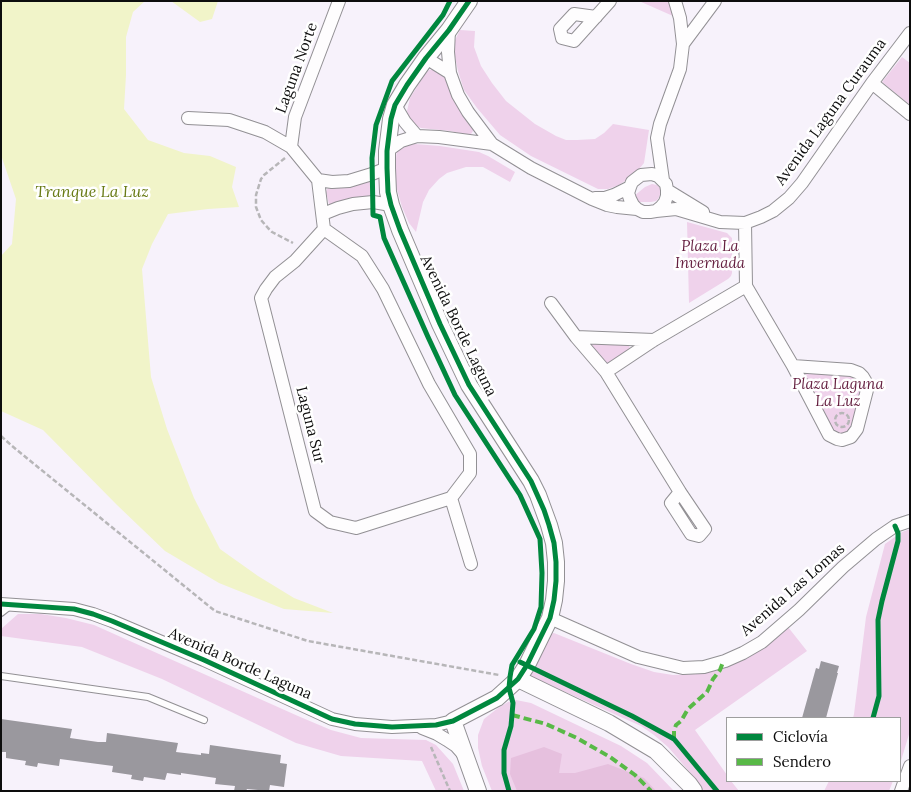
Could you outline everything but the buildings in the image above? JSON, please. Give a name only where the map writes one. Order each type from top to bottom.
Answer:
[{"type":"street","name":"Laguna Norte","points":[[292,149],[295,117],[339,1]]},
{"type":"street","name":"Avenida Borde Laguna","points":[[4,607],[74,609],[112,621],[204,660],[332,719],[355,724],[420,727],[453,721],[497,698],[518,679],[550,618],[556,581],[554,543],[544,510],[531,482],[469,385],[400,230],[388,192],[387,151],[391,119],[395,105],[407,84],[469,1]]},
{"type":"street","points":[[596,17],[610,1]]},
{"type":"street","points":[[656,211],[665,202],[667,196],[657,138],[660,124],[680,69],[684,44],[675,1]]},
{"type":"street","points":[[684,44],[715,1]]},
{"type":"street","name":"Avenida Laguna Curauma","points":[[449,30],[448,52],[450,73],[458,95],[492,144],[531,168],[607,205],[637,209],[643,212],[676,209],[720,222],[745,223],[773,211],[789,198],[910,33]]},
{"type":"street","points":[[426,58],[450,73]]},
{"type":"street","points":[[872,83],[910,114]]},
{"type":"street","points":[[395,105],[404,122],[417,136]]},
{"type":"street","points":[[188,118],[229,120],[266,132],[292,149],[318,180],[324,228],[362,256],[383,288],[429,384],[470,454],[470,473],[451,498],[471,564]]},
{"type":"street","name":"Avenida Laguna Curauma","points":[[387,151],[401,141],[417,136],[492,144]]},
{"type":"street","points":[[637,209],[633,205],[628,193],[630,187],[636,178],[646,174],[658,147]]},
{"type":"street","points":[[318,180],[332,182],[349,181],[387,168]]},
{"type":"street","name":"Avenida Laguna Curauma","points":[[646,174],[658,176],[665,185],[720,222]]},
{"type":"street","points":[[592,198],[605,198],[630,187]]},
{"type":"street","points":[[323,214],[353,204],[373,202],[391,205]]},
{"type":"street","points":[[745,223],[746,286],[793,366],[829,435],[842,440],[851,437],[857,429],[866,390],[864,377],[851,370],[793,366]]},
{"type":"street","name":"Laguna Sur","points":[[324,228],[295,261],[275,277],[261,298],[315,512],[330,522],[356,528],[451,498]]},
{"type":"street","points":[[606,372],[654,340],[746,286]]},
{"type":"street","points":[[551,303],[576,337],[606,372],[680,492]]},
{"type":"street","points":[[576,337],[654,340]]},
{"type":"street","name":"Avenida Las Lomas","points":[[550,618],[638,657],[683,668],[704,667],[737,656],[762,642],[876,539],[895,526],[910,521]]},
{"type":"street","points":[[518,679],[609,722],[656,751],[694,791]]},
{"type":"street","points":[[465,757],[470,726],[483,706]]},
{"type":"street","points":[[453,721],[478,791]]},
{"type":"street","points":[[420,727],[447,740],[456,746],[465,757]]},
{"type":"street","points":[[901,791],[910,766]]},
{"type":"lane","points":[[1,676],[148,697],[204,720]]},
{"type":"path","points":[[292,149],[261,179],[256,195],[256,207],[261,220],[272,232],[305,250]]},
{"type":"path","points":[[839,413],[845,413],[849,417],[849,421],[845,426],[841,427],[835,423],[835,416],[839,413]]},
{"type":"path","points":[[1,436],[215,611],[308,641],[518,679]]},
{"type":"path","points":[[420,727],[450,791]]},
{"type":"green space","points":[[639,1],[669,1],[673,16]]},
{"type":"green space","points":[[460,30],[475,31],[474,47],[481,66],[506,101],[535,124],[566,140],[595,139],[613,124],[649,130],[644,163],[635,174],[619,185],[608,189],[598,189],[531,156],[500,135],[464,90],[454,52],[455,40]]},
{"type":"green space","points":[[902,57],[910,63],[910,105],[882,82]]},
{"type":"green space","points":[[429,70],[437,70],[443,74],[473,128],[471,134],[421,128],[414,125],[408,116],[407,111],[410,98]]},
{"type":"green space","points":[[415,144],[479,152],[515,172],[510,182],[483,167],[466,167],[447,173],[429,190],[423,202],[416,232],[409,223],[402,207],[394,179],[397,149],[402,145]]},
{"type":"green space","points":[[370,181],[375,192],[373,197],[329,204],[326,192],[330,186]]},
{"type":"green space","points":[[652,184],[657,185],[661,189],[658,199],[651,202],[638,202],[634,196]]},
{"type":"green space","name":"Plaza La Invernada","points":[[687,222],[727,233],[732,238],[731,276],[689,303]]},
{"type":"green space","points":[[590,343],[628,344],[631,350],[606,364]]},
{"type":"green space","name":"Plaza Laguna La Luz","points":[[806,372],[852,373],[860,382],[862,389],[852,430],[846,435],[835,433],[805,377]]},
{"type":"green space","points":[[910,529],[910,731],[901,761],[901,717],[853,717],[866,617],[885,544],[902,532]]},
{"type":"green space","points":[[18,614],[41,614],[94,625],[331,730],[361,738],[426,740],[436,745],[453,764],[464,791],[436,791],[422,761],[341,756],[296,743],[162,679],[82,647],[1,636],[1,629]]},
{"type":"green space","points":[[788,627],[807,651],[695,730],[726,774],[726,782],[732,782],[739,791],[704,791],[668,747],[641,726],[529,674],[550,634],[554,633],[654,672],[673,675],[698,674],[736,663]]},
{"type":"green space","points":[[516,700],[531,703],[621,746],[647,763],[674,791],[492,791],[482,766],[478,748],[478,735],[484,719],[508,702]]},
{"type":"green space","points":[[828,782],[893,782],[889,791],[824,791]]},
{"type":"shaded area","points":[[544,747],[562,754],[559,773],[575,773],[608,764],[644,778],[656,791],[517,791],[510,774],[511,758]]},
{"type":"water","name":"Tranque La Luz","points":[[1,1],[145,1],[133,12],[126,37],[124,109],[148,140],[184,153],[210,156],[236,167],[232,187],[239,207],[168,214],[152,244],[142,269],[151,377],[167,429],[194,498],[220,549],[258,576],[294,598],[333,613],[284,609],[219,583],[165,551],[43,430],[1,411],[1,256],[12,244],[16,199],[1,155]]},
{"type":"water","points":[[171,1],[218,1],[212,19],[200,22]]},
{"type":"marked path","points":[[674,739],[676,725],[681,721],[688,709],[707,692],[723,662]]},
{"type":"marked path","points":[[512,715],[546,724],[577,738],[610,757],[635,775],[651,791]]},
{"type":"cycle path","points":[[450,1],[443,15],[392,81],[376,125],[372,158],[373,215],[380,217],[384,238],[455,395],[520,495],[540,539],[541,607],[534,629],[512,665],[510,677],[509,688],[513,703],[511,726],[504,750],[504,773],[509,791]]},
{"type":"cycle path","points":[[1,604],[74,609],[93,614],[204,660],[332,719],[355,724],[392,727],[436,725],[453,721],[497,698],[518,679],[550,618],[556,581],[554,543],[544,510],[531,481],[469,385],[440,324],[400,230],[388,192],[387,151],[391,119],[395,105],[426,58],[469,1]]},
{"type":"cycle path","points":[[873,717],[879,696],[878,620],[898,541],[898,533],[895,526]]},
{"type":"cycle path","points":[[520,662],[632,716],[674,739],[717,791]]}]
